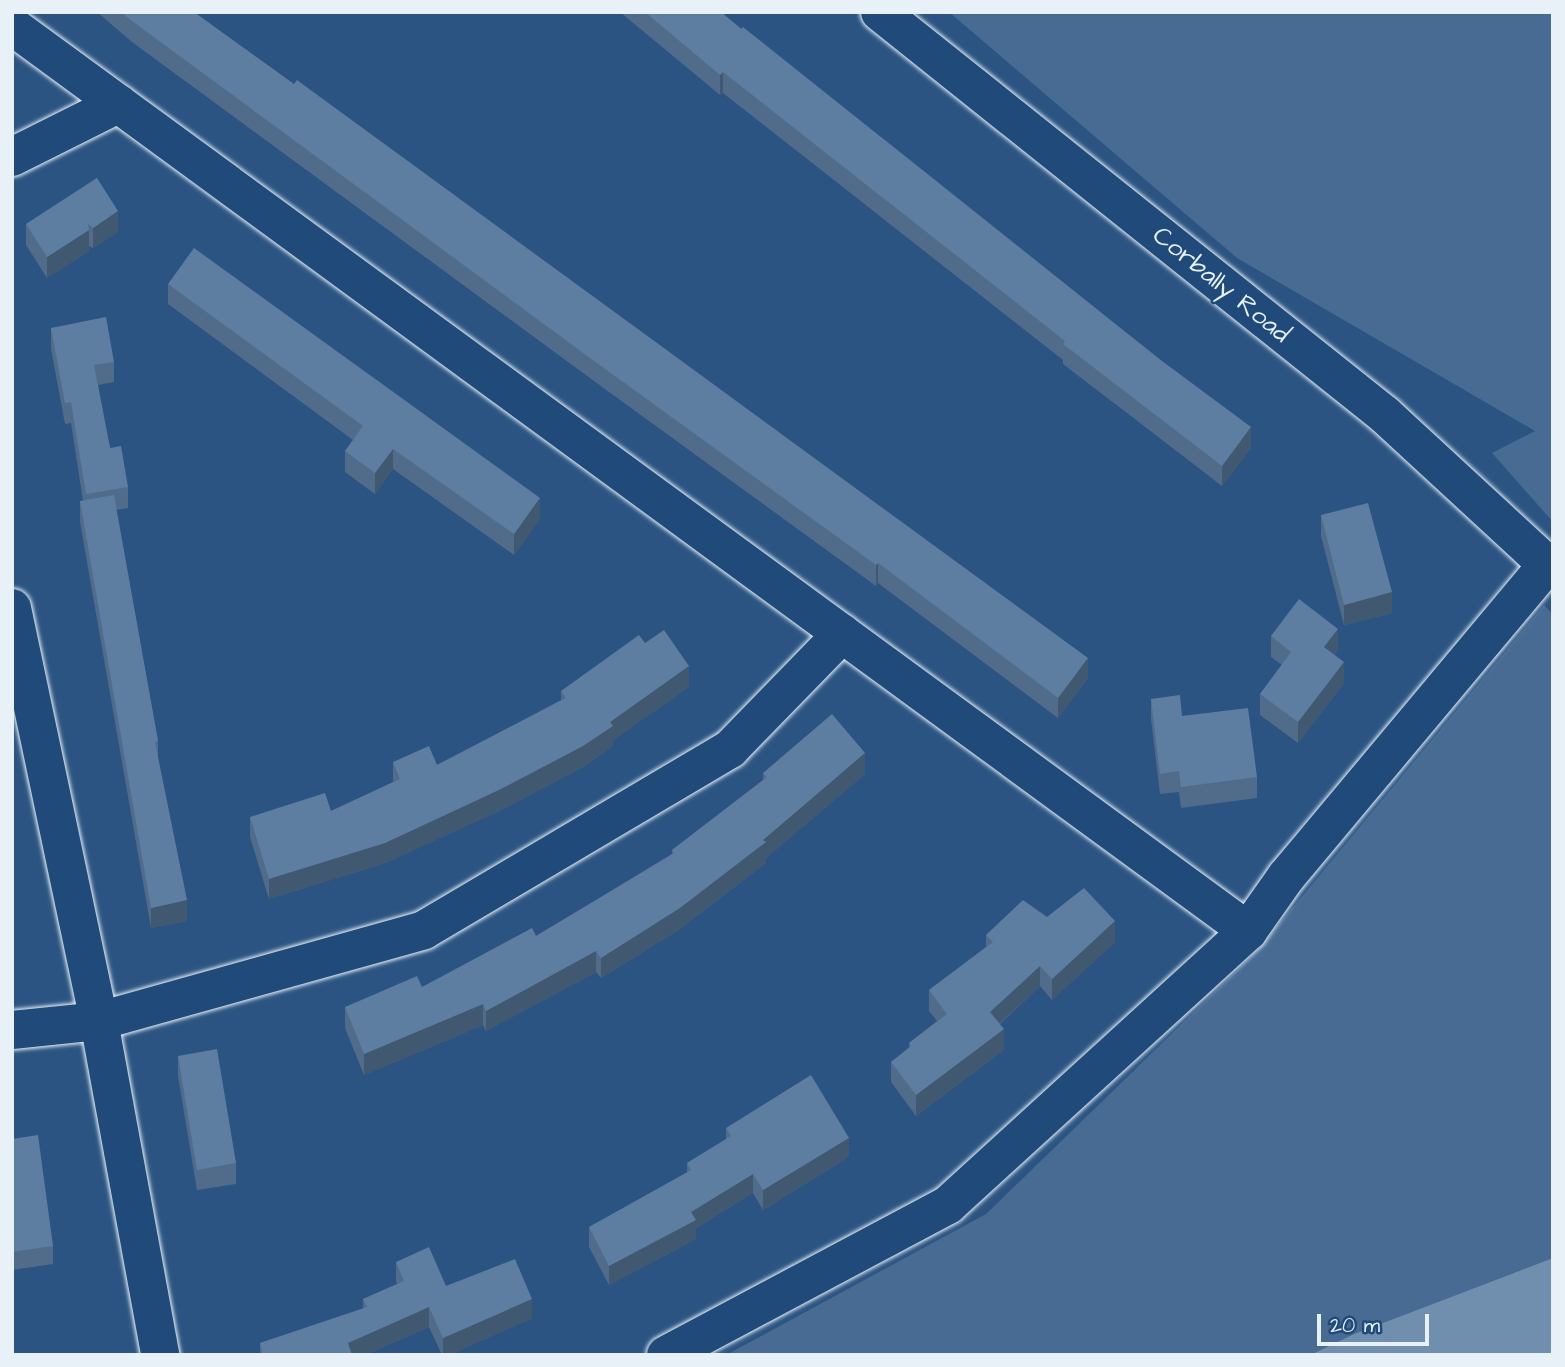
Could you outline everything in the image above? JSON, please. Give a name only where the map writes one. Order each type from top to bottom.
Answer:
[{"type":"street","name":"Corbally Road","points":[[880,12],[1385,415],[1550,567]]},
{"type":"street","points":[[12,26],[1248,931]]},
{"type":"street","points":[[12,157],[118,104]]},
{"type":"street","points":[[666,1355],[948,1205],[1248,931],[1286,877],[1550,567]]},
{"type":"street","points":[[12,608],[99,1021],[160,1355]]},
{"type":"street","points":[[12,1030],[99,1021],[424,930],[730,749],[842,634]]},
{"type":"shaded area","points":[[949,12],[1553,12],[1553,522],[1492,453],[1535,431],[1237,258]]},
{"type":"shaded area","points":[[1544,605],[1553,614],[1553,1258],[1354,1334],[1310,1355],[726,1355],[986,1214],[1257,951]]},
{"type":"shaded area","points":[[1553,1258],[1553,1355],[1310,1355],[1354,1334]]},
{"type":"building","points":[[121,12],[194,12],[294,84],[297,80],[1088,658],[1058,698],[878,563],[876,565],[594,361]]},
{"type":"building","points":[[645,12],[721,12],[741,29],[743,27],[1162,361],[1251,427],[1222,466],[1063,344],[1065,341],[723,72],[720,75]]},
{"type":"building","points":[[97,178],[118,211],[93,228],[88,224],[89,230],[47,257],[26,224]]},
{"type":"building","points":[[194,248],[540,498],[514,534],[393,449],[375,473],[345,451],[363,426],[168,284]]},
{"type":"building","points":[[106,317],[114,362],[94,365],[110,448],[121,446],[128,487],[86,494],[71,402],[65,403],[51,328]]},
{"type":"building","points":[[114,495],[158,741],[155,742],[187,900],[151,908],[80,501]]},
{"type":"building","points":[[1368,503],[1392,592],[1344,605],[1321,515]]},
{"type":"building","points":[[1299,599],[1338,629],[1324,647],[1344,662],[1298,722],[1260,694],[1291,652],[1271,636]]},
{"type":"building","points":[[664,630],[689,666],[610,722],[613,726],[583,746],[499,790],[385,843],[269,879],[250,817],[325,793],[331,811],[400,779],[393,762],[429,746],[437,765],[566,698],[561,691],[639,635],[645,643]]},
{"type":"building","points":[[1180,695],[1182,716],[1248,708],[1257,777],[1181,787],[1179,771],[1160,774],[1151,699]]},
{"type":"building","points":[[832,714],[865,753],[763,840],[766,842],[680,908],[601,958],[596,951],[486,1011],[483,1004],[364,1054],[345,1007],[417,976],[422,987],[532,928],[536,936],[608,893],[674,853],[672,850],[767,777],[763,773]]},
{"type":"building","points":[[1084,888],[1115,921],[1052,979],[1040,966],[990,1012],[1004,1029],[916,1095],[891,1062],[911,1046],[909,1043],[947,1014],[929,990],[993,942],[986,935],[1023,900],[1047,917]]},
{"type":"building","points":[[217,1049],[236,1163],[197,1170],[178,1056]]},
{"type":"building","points":[[811,1075],[849,1138],[763,1190],[753,1174],[691,1212],[696,1220],[609,1266],[589,1227],[691,1170],[687,1163],[731,1136],[726,1128]]},
{"type":"building","points":[[38,1135],[53,1246],[12,1252],[12,1139]]},
{"type":"building","points":[[429,1247],[446,1286],[515,1259],[532,1299],[443,1338],[429,1307],[348,1343],[352,1355],[263,1355],[260,1343],[367,1307],[363,1299],[404,1281],[396,1262]]}]
